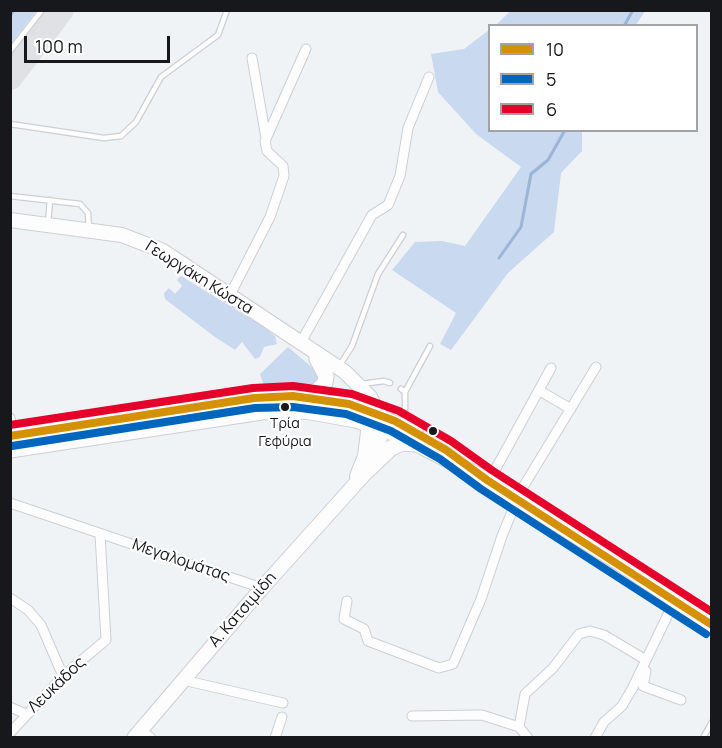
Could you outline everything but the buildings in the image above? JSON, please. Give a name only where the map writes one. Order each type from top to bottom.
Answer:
[{"type":"main road","name":"Γεωργάκη Κώστα","points":[[10,220],[89,229],[122,235],[147,244],[230,295],[308,350],[339,368],[359,384],[370,422]]},
{"type":"main road","name":"Γεωργάκη Κώστα","points":[[308,350],[353,391],[370,422]]},
{"type":"main road","points":[[12,440],[231,400],[312,393],[324,385],[326,376],[308,350]]},
{"type":"main road","points":[[293,396],[334,400],[370,422],[421,445],[488,481],[675,600],[711,626]]},
{"type":"main road","points":[[12,440],[262,412],[305,411],[405,426],[465,461],[488,481]]},
{"type":"main road","name":"Α. Κατσιμίδη","points":[[142,735],[183,680],[353,484],[368,470],[374,459],[370,422]]},
{"type":"main road","name":"Α. Κατσιμίδη","points":[[353,484],[365,456],[370,422]]},
{"type":"main road","points":[[368,470],[391,448],[403,443],[421,445]]},
{"type":"street","points":[[266,138],[306,49]]},
{"type":"street","points":[[230,295],[270,218],[284,176],[283,166],[265,148],[266,138],[252,58]]},
{"type":"street","points":[[308,350],[372,215],[388,205],[400,176],[408,128],[429,77]]},
{"type":"street","points":[[488,481],[551,368]]},
{"type":"street","points":[[347,601],[344,620],[364,629],[368,641],[439,668],[450,667],[471,625],[502,536],[518,499],[596,368]]},
{"type":"street","points":[[540,391],[571,409]]},
{"type":"street","points":[[10,418],[12,440]]},
{"type":"street","name":"Μεγαλομάτας","points":[[10,503],[262,588]]},
{"type":"street","name":"Λευκάδος","points":[[10,733],[63,676],[106,640],[100,534]]},
{"type":"street","points":[[10,598],[28,610],[41,624],[63,676]]},
{"type":"street","points":[[594,738],[604,722],[622,706],[675,600]]},
{"type":"street","points":[[519,727],[525,693],[553,668],[579,634],[590,631],[604,635],[649,656]]},
{"type":"street","points":[[649,656],[643,686],[681,700]]},
{"type":"street","points":[[183,680],[283,703]]},
{"type":"street","points":[[10,707],[26,714]]},
{"type":"street","points":[[412,716],[482,715],[519,727],[528,738]]},
{"type":"street","points":[[275,738],[282,717]]},
{"type":"lane","points":[[10,51],[42,10]]},
{"type":"lane","points":[[10,124],[104,138],[121,136],[136,122],[161,77],[218,35],[227,10]]},
{"type":"lane","points":[[10,196],[80,204],[88,213],[89,229]]},
{"type":"lane","points":[[48,225],[50,200]]},
{"type":"lane","points":[[339,368],[352,346],[378,274],[403,235]]},
{"type":"lane","points":[[405,426],[403,390],[430,346]]},
{"type":"lane","points":[[359,384],[384,381],[390,383]]},
{"type":"lane","points":[[703,738],[711,722]]},
{"type":"shaded area","points":[[511,10],[645,10],[637,24],[497,24]]},
{"type":"shaded area","points":[[10,11],[36,11],[11,44]]},
{"type":"shaded area","points":[[488,31],[488,132],[582,132],[582,151],[561,173],[554,232],[508,273],[451,350],[440,344],[456,313],[392,270],[415,242],[442,241],[465,246],[521,167],[476,134],[438,92],[431,54],[464,49]]},
{"type":"shaded area","points":[[181,276],[258,323],[275,336],[277,344],[264,347],[260,357],[255,359],[242,342],[235,350],[215,337],[165,299],[164,293],[169,288],[175,294],[182,286],[177,280]]},
{"type":"shaded area","points":[[288,347],[319,374],[319,380],[311,384],[264,386],[260,374]]},
{"type":"waterway","points":[[10,16],[14,10]]},
{"type":"waterway","points":[[625,24],[633,10]]},
{"type":"waterway","points":[[499,258],[521,227],[531,174],[548,160],[564,132]]},
{"type":"taxiway","points":[[10,77],[61,10]]},
{"type":"transit line","name":"6","points":[[10,425],[253,388],[293,386],[352,394],[399,411],[451,441],[493,471],[712,612]]},
{"type":"transit line","name":"10","points":[[10,436],[254,398],[293,396],[349,404],[395,421],[446,450],[487,480],[712,625]]},
{"type":"transit line","name":"5","points":[[12,446],[255,408],[293,407],[346,414],[391,431],[440,459],[481,489],[706,634]]},
{"type":"place","name":"Τρία Γεφύρια","points":[[285,407]]}]
